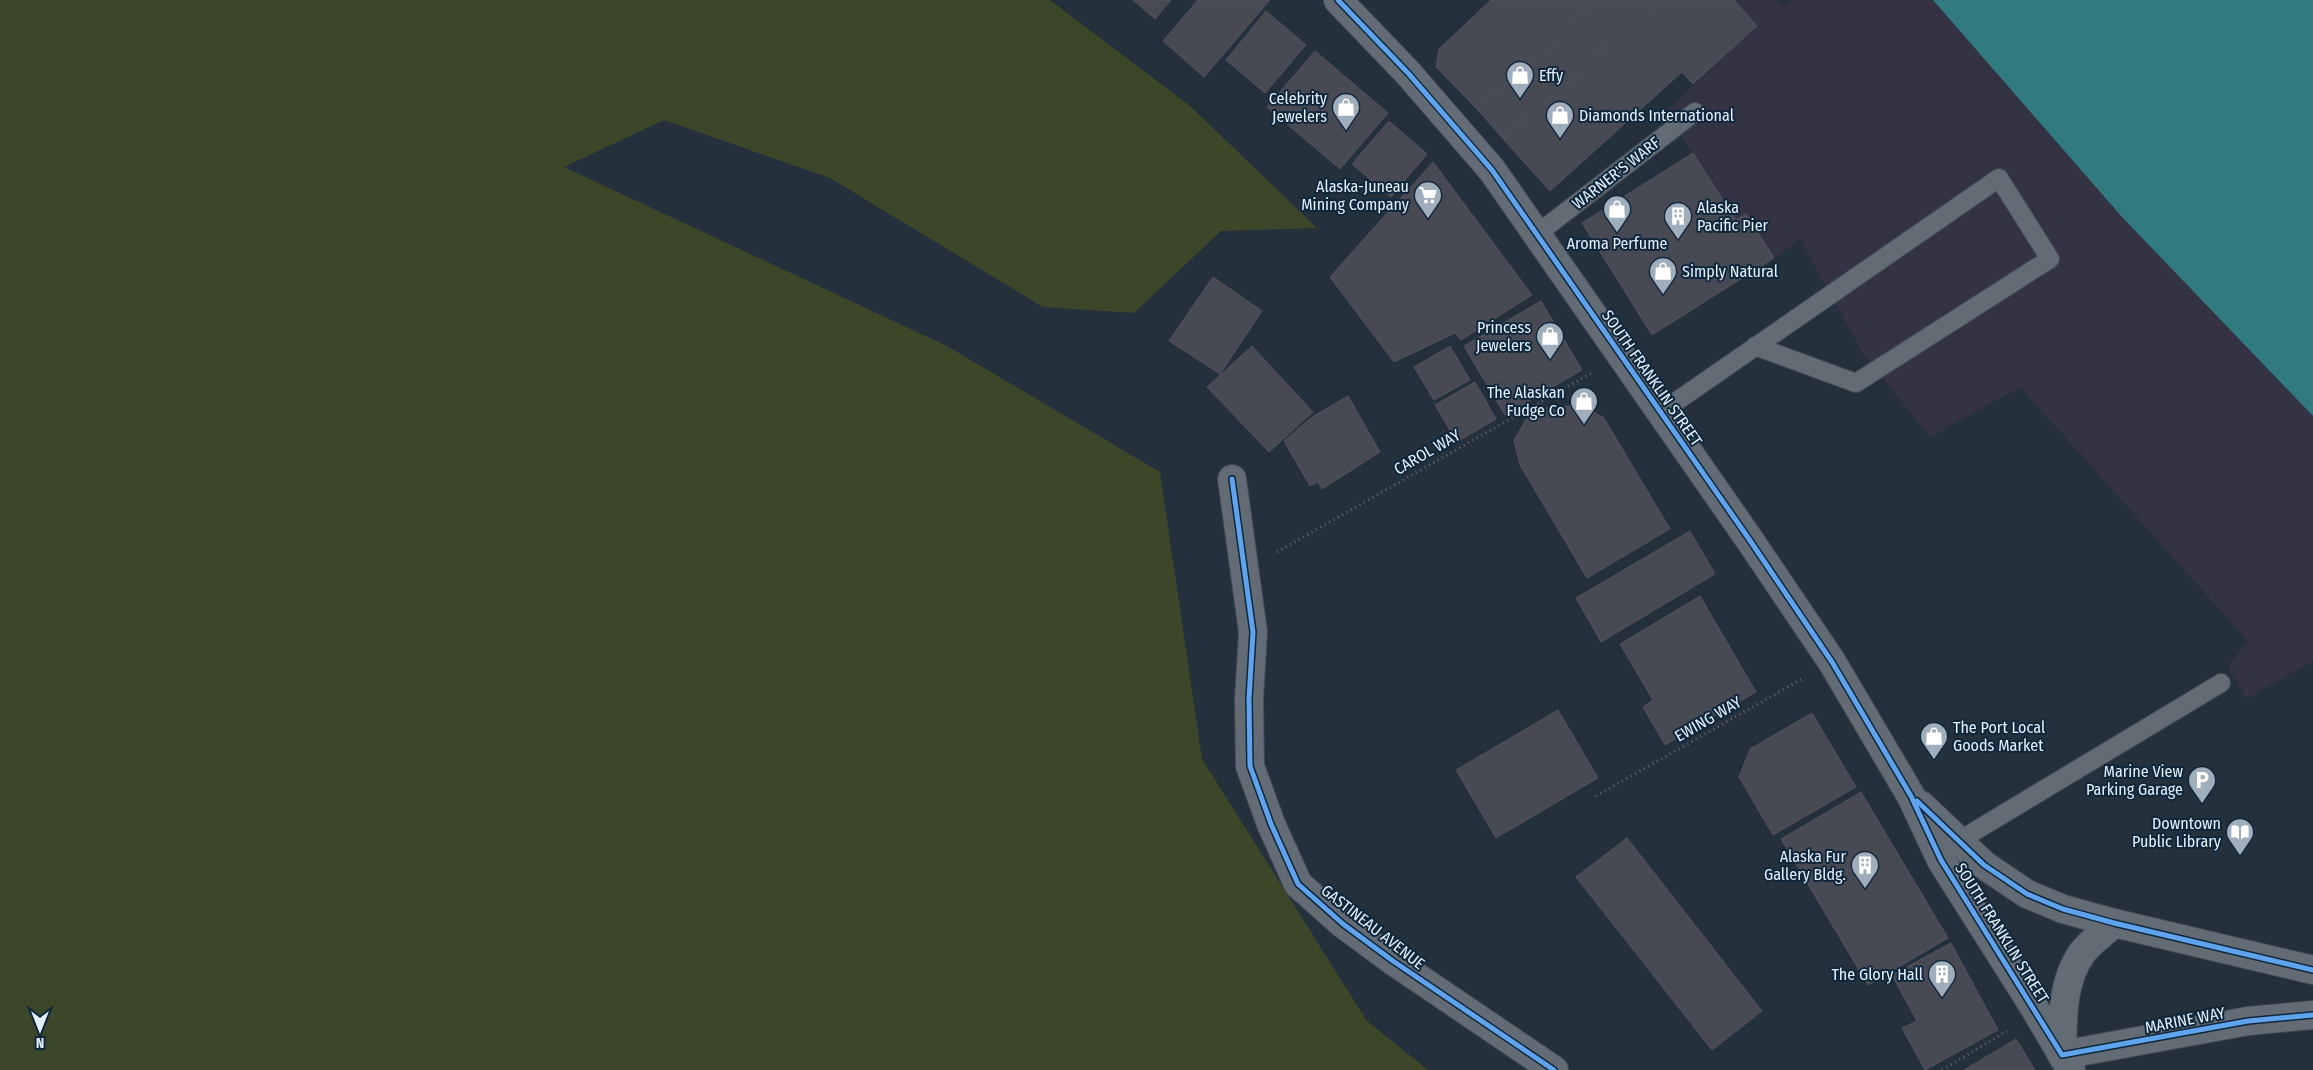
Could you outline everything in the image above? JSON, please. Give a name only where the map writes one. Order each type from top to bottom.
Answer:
[{"type":"main road","name":"SOUTH FRANKLIN STREET","points":[[1338,0],[1408,73],[1492,170],[1661,412],[1832,662],[1911,796],[1941,860],[2066,1063]]},
{"type":"main road","name":"GASTINEAU AVENUE","points":[[1232,479],[1253,632],[1248,699],[1250,766],[1271,824],[1298,884],[1343,924],[1393,961],[1554,1070]]},
{"type":"main road","name":"SOUTH FRANKLIN STREET","points":[[1911,796],[1960,840],[1984,865],[2026,894],[2063,909],[2114,924]]},
{"type":"main road","points":[[2066,1063],[2064,1005],[2071,975],[2082,952],[2114,924],[2313,970]]},
{"type":"main road","name":"MARINE WAY","points":[[2066,1063],[2248,1020],[2313,1015]]},
{"type":"lane","name":"WARNER'S WARF","points":[[1537,234],[1696,112]]},
{"type":"lane","points":[[1661,412],[1755,346],[1998,178],[2050,259],[1856,383],[1755,346]]},
{"type":"lane","points":[[1960,840],[2221,684]]},
{"type":"path","points":[[1942,1070],[2010,1029]]},
{"type":"shaded area","points":[[0,0],[1050,0],[1190,106],[1317,228],[1221,231],[1134,313],[1043,307],[830,178],[664,120],[564,167],[947,346],[1160,472],[1202,759],[1367,1021],[1428,1070],[0,1070]]},
{"type":"shaded area","points":[[1734,0],[1777,0],[1783,7],[1792,0],[1939,0],[2313,409],[2313,661],[2246,699],[2228,666],[2248,641],[2020,387],[1930,437],[1862,352],[1800,239],[1774,258],[1746,214],[1736,220],[1666,112],[1757,26]]},
{"type":"shaded area","points":[[1933,0],[2313,0],[2313,416],[2122,217]]},
{"type":"building","points":[[1133,0],[1171,0],[1155,19]]},
{"type":"building","points":[[1198,0],[1270,0],[1204,77],[1163,41]]},
{"type":"building","points":[[1491,0],[1599,0],[1478,110],[1436,67],[1439,49]]},
{"type":"building","points":[[1599,0],[1659,0],[1504,140],[1478,110]]},
{"type":"building","points":[[1659,0],[1734,0],[1757,26],[1693,84],[1682,72],[1550,191],[1504,140]]},
{"type":"building","points":[[1266,11],[1306,45],[1265,93],[1226,60]]},
{"type":"building","points":[[1315,51],[1388,113],[1340,169],[1267,107]]},
{"type":"building","points":[[1389,121],[1427,154],[1391,197],[1352,164]]},
{"type":"building","name":"Alaska Pacific Pier","points":[[1693,153],[1736,220],[1746,214],[1774,258],[1652,335],[1582,223]]},
{"type":"building","name":"Alaska-Juneau Mining Company","points":[[1433,162],[1532,295],[1461,340],[1455,333],[1394,362],[1330,277]]},
{"type":"building","points":[[1213,277],[1262,311],[1220,374],[1169,341]]},
{"type":"building","points":[[1541,301],[1582,370],[1505,415],[1464,346]]},
{"type":"building","points":[[1252,346],[1313,412],[1269,452],[1207,387]]},
{"type":"building","points":[[1450,346],[1470,380],[1434,400],[1414,367]]},
{"type":"building","points":[[1475,382],[1496,419],[1457,442],[1435,405]]},
{"type":"building","points":[[1348,396],[1380,452],[1322,489],[1318,482],[1310,486],[1284,441],[1312,417]]},
{"type":"building","points":[[1581,405],[1604,418],[1670,529],[1587,578],[1520,465],[1514,440],[1532,409]]},
{"type":"building","points":[[1690,531],[1715,574],[1601,642],[1576,598]]},
{"type":"building","points":[[1700,596],[1756,692],[1665,745],[1643,707],[1653,700],[1620,644]]},
{"type":"building","points":[[1558,710],[1598,778],[1496,838],[1456,770]]},
{"type":"building","points":[[1812,713],[1856,787],[1773,835],[1739,777],[1750,749]]},
{"type":"building","name":"Alaska Fur Gallery Bldg.","points":[[1861,792],[1948,938],[1868,985],[1781,839]]},
{"type":"building","points":[[1627,838],[1762,1011],[1712,1050],[1576,877]]},
{"type":"building","name":"The Glory Hall","points":[[1951,943],[1998,1030],[1925,1070],[1902,1028],[1917,1021],[1892,975]]},
{"type":"building","points":[[2016,1039],[2035,1070],[1964,1070]]},
{"type":"cycle path","points":[[1338,0],[1408,73],[1492,170],[1749,539],[1832,662],[1911,796],[1941,860],[2062,1055],[2248,1021],[2313,1015]]},
{"type":"cycle path","points":[[1232,479],[1253,632],[1249,699],[1250,766],[1271,824],[1298,884],[1343,924],[1393,961],[1554,1070]]},
{"type":"cycle path","points":[[1917,801],[1984,865],[2027,894],[2063,909],[2114,923],[2313,970]]},
{"type":"place","name":"Effy","points":[[1520,99]]},
{"type":"place","name":"Celebrity Jewelers","points":[[1346,131]]},
{"type":"place","name":"Diamonds International","points":[[1560,139]]},
{"type":"place","name":"Alaska-Juneau Mining Company","points":[[1428,219]]},
{"type":"place","name":"Aroma Perfume","points":[[1617,233]]},
{"type":"place","name":"Alaska Pacific Pier","points":[[1678,240]]},
{"type":"place","name":"Simply Natural","points":[[1663,295]]},
{"type":"place","name":"Princess Jewelers","points":[[1550,360]]},
{"type":"place","name":"The Alaskan Fudge Co","points":[[1584,425]]},
{"type":"place","name":"The Port Local Goods Market","points":[[1934,760]]},
{"type":"place","name":"Marine View Parking Garage","points":[[2202,804]]},
{"type":"place","name":"Downtown Public Library","points":[[2240,856]]},
{"type":"place","name":"Alaska Fur Gallery Bldg.","points":[[1865,889]]},
{"type":"place","name":"The Glory Hall","points":[[1942,998]]}]
